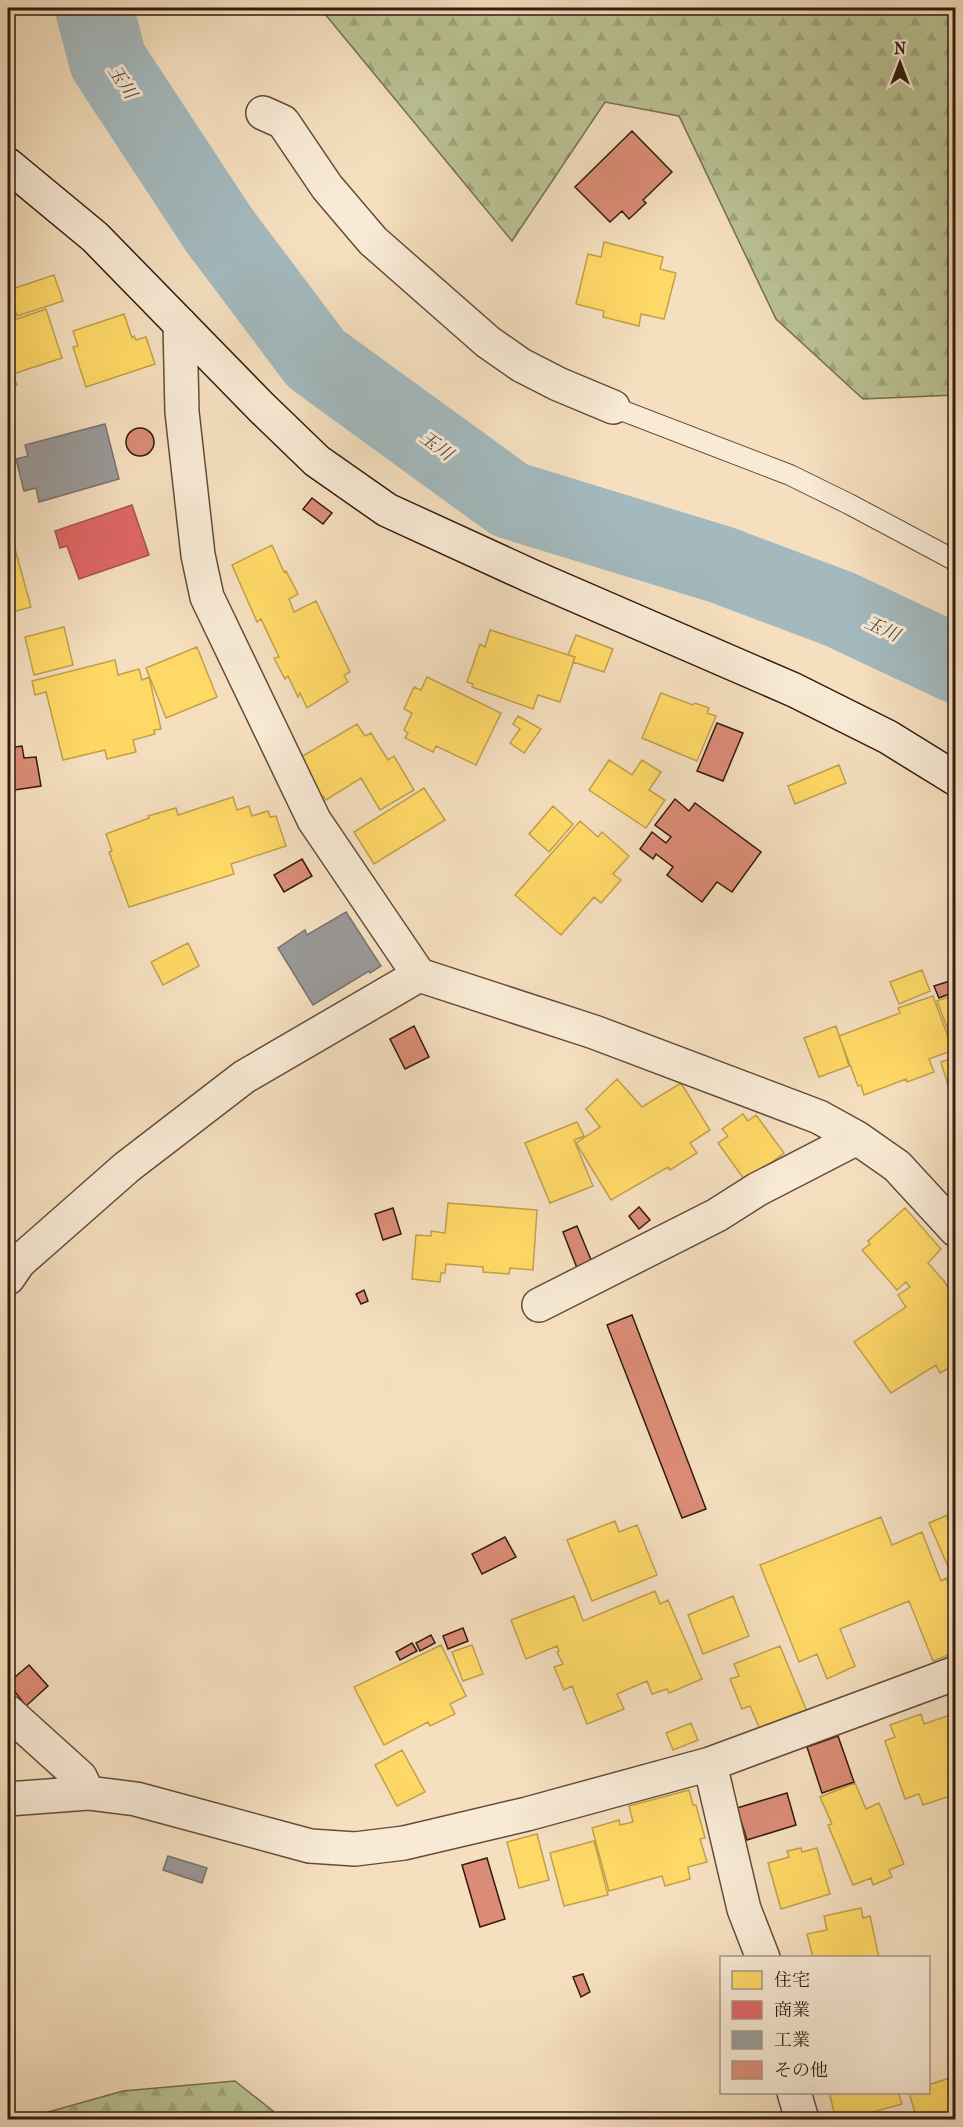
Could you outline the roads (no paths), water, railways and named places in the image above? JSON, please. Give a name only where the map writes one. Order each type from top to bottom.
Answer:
[{"type":"street","points":[[264,114],[283,122],[327,187],[373,241],[488,342],[530,370],[613,407]]},
{"type":"street","points":[[8,165],[95,237],[317,461],[387,510],[531,576],[794,690],[888,737],[956,779]]},
{"type":"street","points":[[180,324],[182,412],[198,555],[207,597],[314,820],[419,975],[594,1032],[819,1118],[857,1138],[897,1166],[956,1230]]},
{"type":"street","points":[[11,1264],[128,1167],[244,1077],[419,975]]},
{"type":"street","points":[[538,1305],[717,1215],[759,1189],[857,1138]]},
{"type":"street","points":[[8,1799],[88,1792],[136,1799],[310,1846],[355,1849],[404,1843],[483,1825],[710,1764],[956,1673]]},
{"type":"street","points":[[8,1712],[80,1777],[88,1792]]},
{"type":"street","points":[[710,1764],[744,1909],[762,1956]]},
{"type":"street","points":[[795,2094],[802,2120]]},
{"type":"lane","points":[[613,407],[790,475],[956,561]]},
{"type":"waterway","name":"玉川","points":[[94,8],[108,61],[219,230],[316,359],[510,500],[722,565],[839,609],[956,664]]}]
